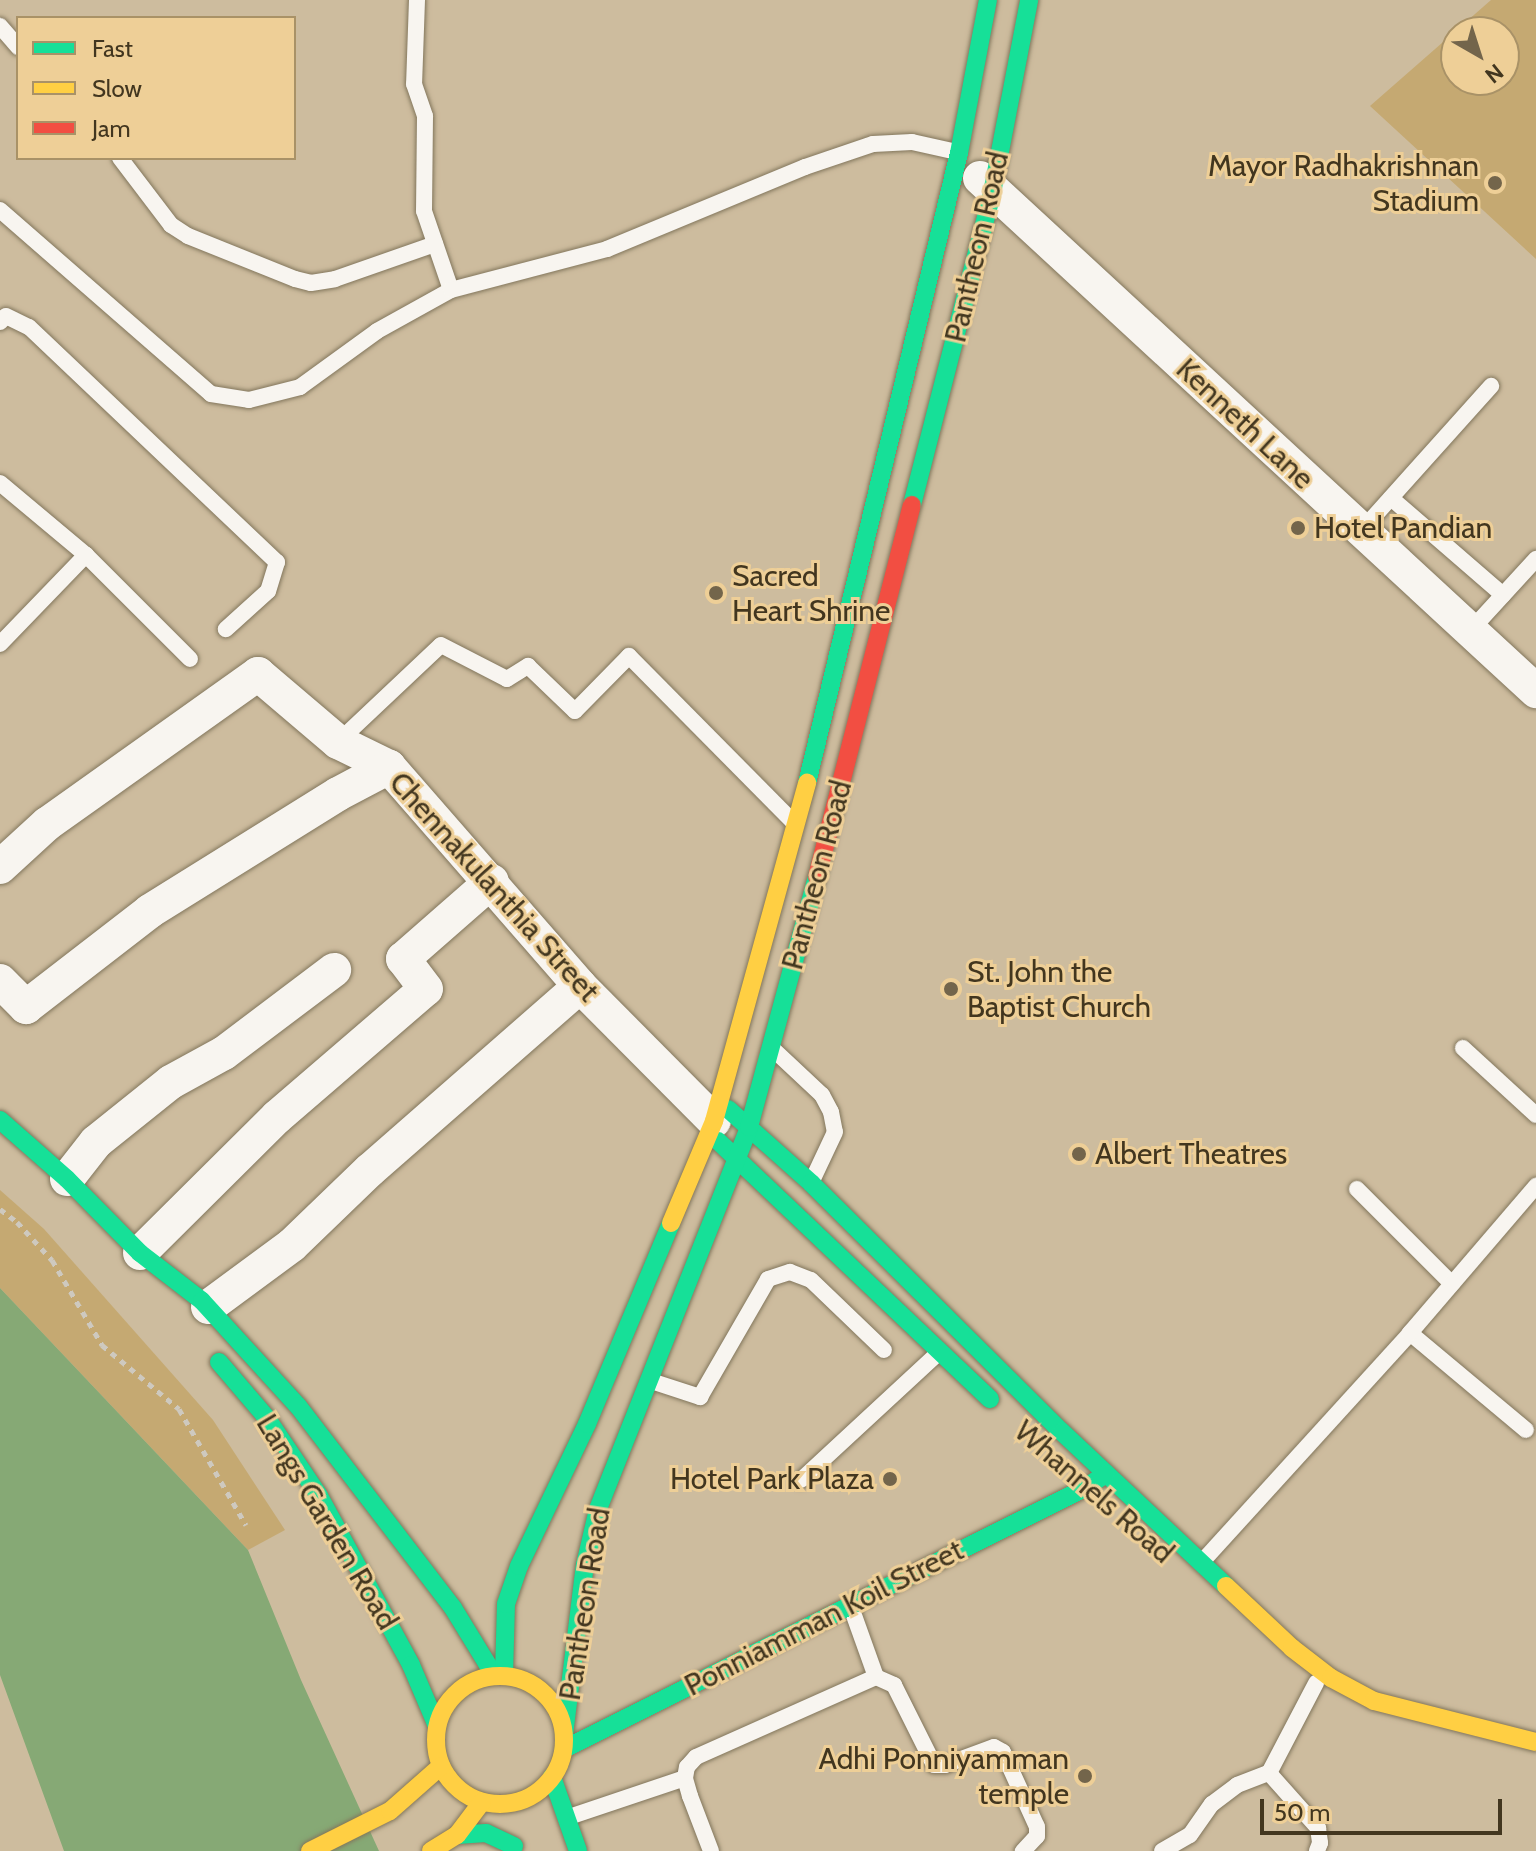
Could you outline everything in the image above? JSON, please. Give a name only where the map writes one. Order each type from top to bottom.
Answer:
[{"type":"main road","name":"Pantheon Road","points":[[564,1742],[591,1535],[611,1420],[714,1119],[797,826],[959,153],[988,0]]},
{"type":"main road","name":"Pantheon Road","points":[[499,1675],[506,1604],[517,1571],[611,1420],[649,1380],[749,1127],[992,193],[1029,0]]},
{"type":"main road","name":"Whannels Road","points":[[714,1119],[749,1127],[811,1183],[1200,1564],[1292,1648],[1331,1678],[1374,1701],[1536,1742]]},
{"type":"main road","name":"Whannels Road","points":[[714,1119],[736,1158],[1005,1415]]},
{"type":"main road","name":"Langs Garden Road","points":[[0,1120],[67,1179],[140,1253],[208,1307],[298,1406],[436,1585],[499,1675]]},
{"type":"main road","name":"Langs Garden Road","points":[[140,1253],[173,1302]]},
{"type":"main road","name":"Langs Garden Road","points":[[208,1349],[293,1453],[388,1620],[437,1726]]},
{"type":"main road","name":"Ponniamman Koil Street","points":[[564,1742],[1085,1488],[1106,1474]]},
{"type":"main road","name":"Whannels Road","points":[[1155,1546],[1316,1683],[1340,1698],[1381,1714],[1536,1756]]},
{"type":"main road","points":[[487,1582],[517,1571]]},
{"type":"main road","points":[[436,1585],[466,1585]]},
{"type":"main road","points":[[499,1675],[520,1678],[546,1694],[562,1720],[564,1742],[552,1777],[525,1799],[486,1803],[457,1789],[441,1766],[435,1747],[437,1726],[444,1707],[457,1691],[474,1680],[499,1675]]},
{"type":"main road","points":[[310,1851],[380,1817],[408,1798],[441,1766]]},
{"type":"main road","points":[[552,1777],[578,1851]]},
{"type":"main road","points":[[431,1851],[457,1835],[486,1803]]},
{"type":"main road","points":[[486,1803],[515,1849]]},
{"type":"main road","points":[[457,1835],[486,1833],[515,1849]]},
{"type":"street","name":"Kenneth Lane","points":[[959,153],[992,193],[1536,691]]},
{"type":"street","name":"Chennakulanthia Street","points":[[0,867],[47,824],[258,674],[338,742],[389,767],[492,881],[580,986],[714,1119]]},
{"type":"street","points":[[0,981],[26,1007],[150,911],[338,794],[389,767]]},
{"type":"street","points":[[140,1253],[277,1117],[426,989],[403,959],[492,881]]},
{"type":"street","points":[[67,1179],[96,1142],[171,1082],[224,1053],[334,970]]},
{"type":"street","points":[[208,1307],[292,1245],[370,1170],[580,986]]},
{"type":"lane","points":[[417,0],[414,84],[425,116],[424,211],[451,290]]},
{"type":"lane","points":[[0,26],[16,45]]},
{"type":"lane","points":[[0,210],[211,394],[249,400],[300,387],[377,331],[451,290],[607,249],[805,167],[873,144],[912,142],[959,153]]},
{"type":"lane","points":[[121,160],[160,212],[180,231],[295,279],[311,283],[335,279],[435,244]]},
{"type":"lane","points":[[0,322],[6,316],[29,327],[277,562],[268,591],[226,629]]},
{"type":"lane","points":[[1361,531],[1491,386]]},
{"type":"lane","points":[[0,483],[86,555],[190,659]]},
{"type":"lane","points":[[1391,498],[1503,595]]},
{"type":"lane","points":[[0,644],[86,555]]},
{"type":"lane","points":[[1470,631],[1536,559]]},
{"type":"lane","points":[[338,742],[441,645],[507,679],[528,666],[575,711],[629,656],[797,826]]},
{"type":"lane","points":[[770,1047],[822,1095],[831,1112],[835,1132],[811,1183]]},
{"type":"lane","points":[[1463,1048],[1536,1115]]},
{"type":"lane","points":[[1200,1564],[1410,1333],[1536,1186]]},
{"type":"lane","points":[[1357,1189],[1452,1284]]},
{"type":"lane","points":[[649,1380],[700,1397],[768,1279],[790,1272],[811,1280],[884,1350]]},
{"type":"lane","points":[[1410,1333],[1526,1430]]},
{"type":"lane","points":[[801,1480],[940,1351]]},
{"type":"lane","points":[[850,1604],[876,1677],[894,1685],[934,1765],[945,1765],[994,1747],[1003,1752],[1037,1827],[1037,1836],[1023,1851]]},
{"type":"lane","points":[[711,1851],[685,1778],[687,1767],[696,1757],[876,1677]]},
{"type":"lane","points":[[1162,1851],[1190,1835],[1212,1804],[1237,1785],[1269,1773],[1316,1683]]},
{"type":"lane","points":[[1269,1773],[1318,1828],[1320,1843],[1317,1851]]},
{"type":"lane","points":[[565,1819],[685,1778]]},
{"type":"path","points":[[0,1209],[17,1222],[52,1260],[102,1345],[179,1409],[246,1525]]},
{"type":"shaded area","name":"Mayor Radhakrishnan Stadium","points":[[1491,0],[1536,0],[1536,259],[1370,106],[1440,45],[1440,96],[1520,96],[1520,16],[1473,16]]},
{"type":"shaded area","points":[[0,1190],[44,1229],[213,1420],[285,1530],[248,1550],[0,1288]]},
{"type":"shaded area","points":[[0,1288],[248,1550],[301,1680],[379,1851],[64,1851],[0,1675]]},
{"type":"traffic: fast","points":[[807,783],[959,153],[988,0]]},
{"type":"traffic: fast","points":[[912,505],[992,193],[1029,0]]},
{"type":"traffic: fast","points":[[564,1735],[585,1565],[598,1509],[749,1127],[817,877]]},
{"type":"traffic: fast","points":[[728,1109],[811,1183],[1062,1432],[1226,1586]]},
{"type":"traffic: fast","points":[[0,1120],[67,1179],[140,1253],[202,1301],[298,1406],[453,1608],[494,1675]]},
{"type":"traffic: fast","points":[[718,1141],[990,1399]]},
{"type":"traffic: fast","points":[[504,1675],[506,1604],[519,1566],[587,1424],[671,1223]]},
{"type":"traffic: fast","points":[[219,1362],[266,1417],[319,1496],[411,1665],[437,1726]]},
{"type":"traffic: fast","points":[[564,1749],[1085,1488],[1106,1474]]},
{"type":"traffic: fast","points":[[552,1777],[578,1851]]},
{"type":"traffic: fast","points":[[457,1835],[486,1833],[514,1846]]},
{"type":"traffic: slow","points":[[671,1223],[714,1121],[807,783]]},
{"type":"traffic: slow","points":[[1226,1586],[1292,1648],[1331,1678],[1374,1701],[1536,1742]]},
{"type":"traffic: slow","points":[[500,1676],[525,1680],[546,1694],[560,1715],[564,1740],[560,1765],[546,1786],[525,1800],[500,1804],[475,1800],[454,1786],[440,1765],[436,1740],[440,1715],[454,1694],[475,1680],[500,1676]]},
{"type":"traffic: slow","points":[[310,1851],[390,1811],[441,1766]]},
{"type":"traffic: slow","points":[[431,1851],[457,1835],[482,1802]]},
{"type":"traffic: jam","points":[[817,877],[912,505]]},
{"type":"place","name":"Mayor Radhakrishnan Stadium","points":[[1495,183]]},
{"type":"place","name":"Hotel Pandian","points":[[1298,528]]},
{"type":"place","name":"Sacred Heart Shrine","points":[[716,593]]},
{"type":"place","name":"St. John the Baptist Church","points":[[951,989]]},
{"type":"place","name":"Albert Theatres","points":[[1079,1154]]},
{"type":"place","name":"Hotel Park Plaza","points":[[890,1479]]},
{"type":"place","name":"Adhi Ponniyamman temple","points":[[1085,1776]]}]
